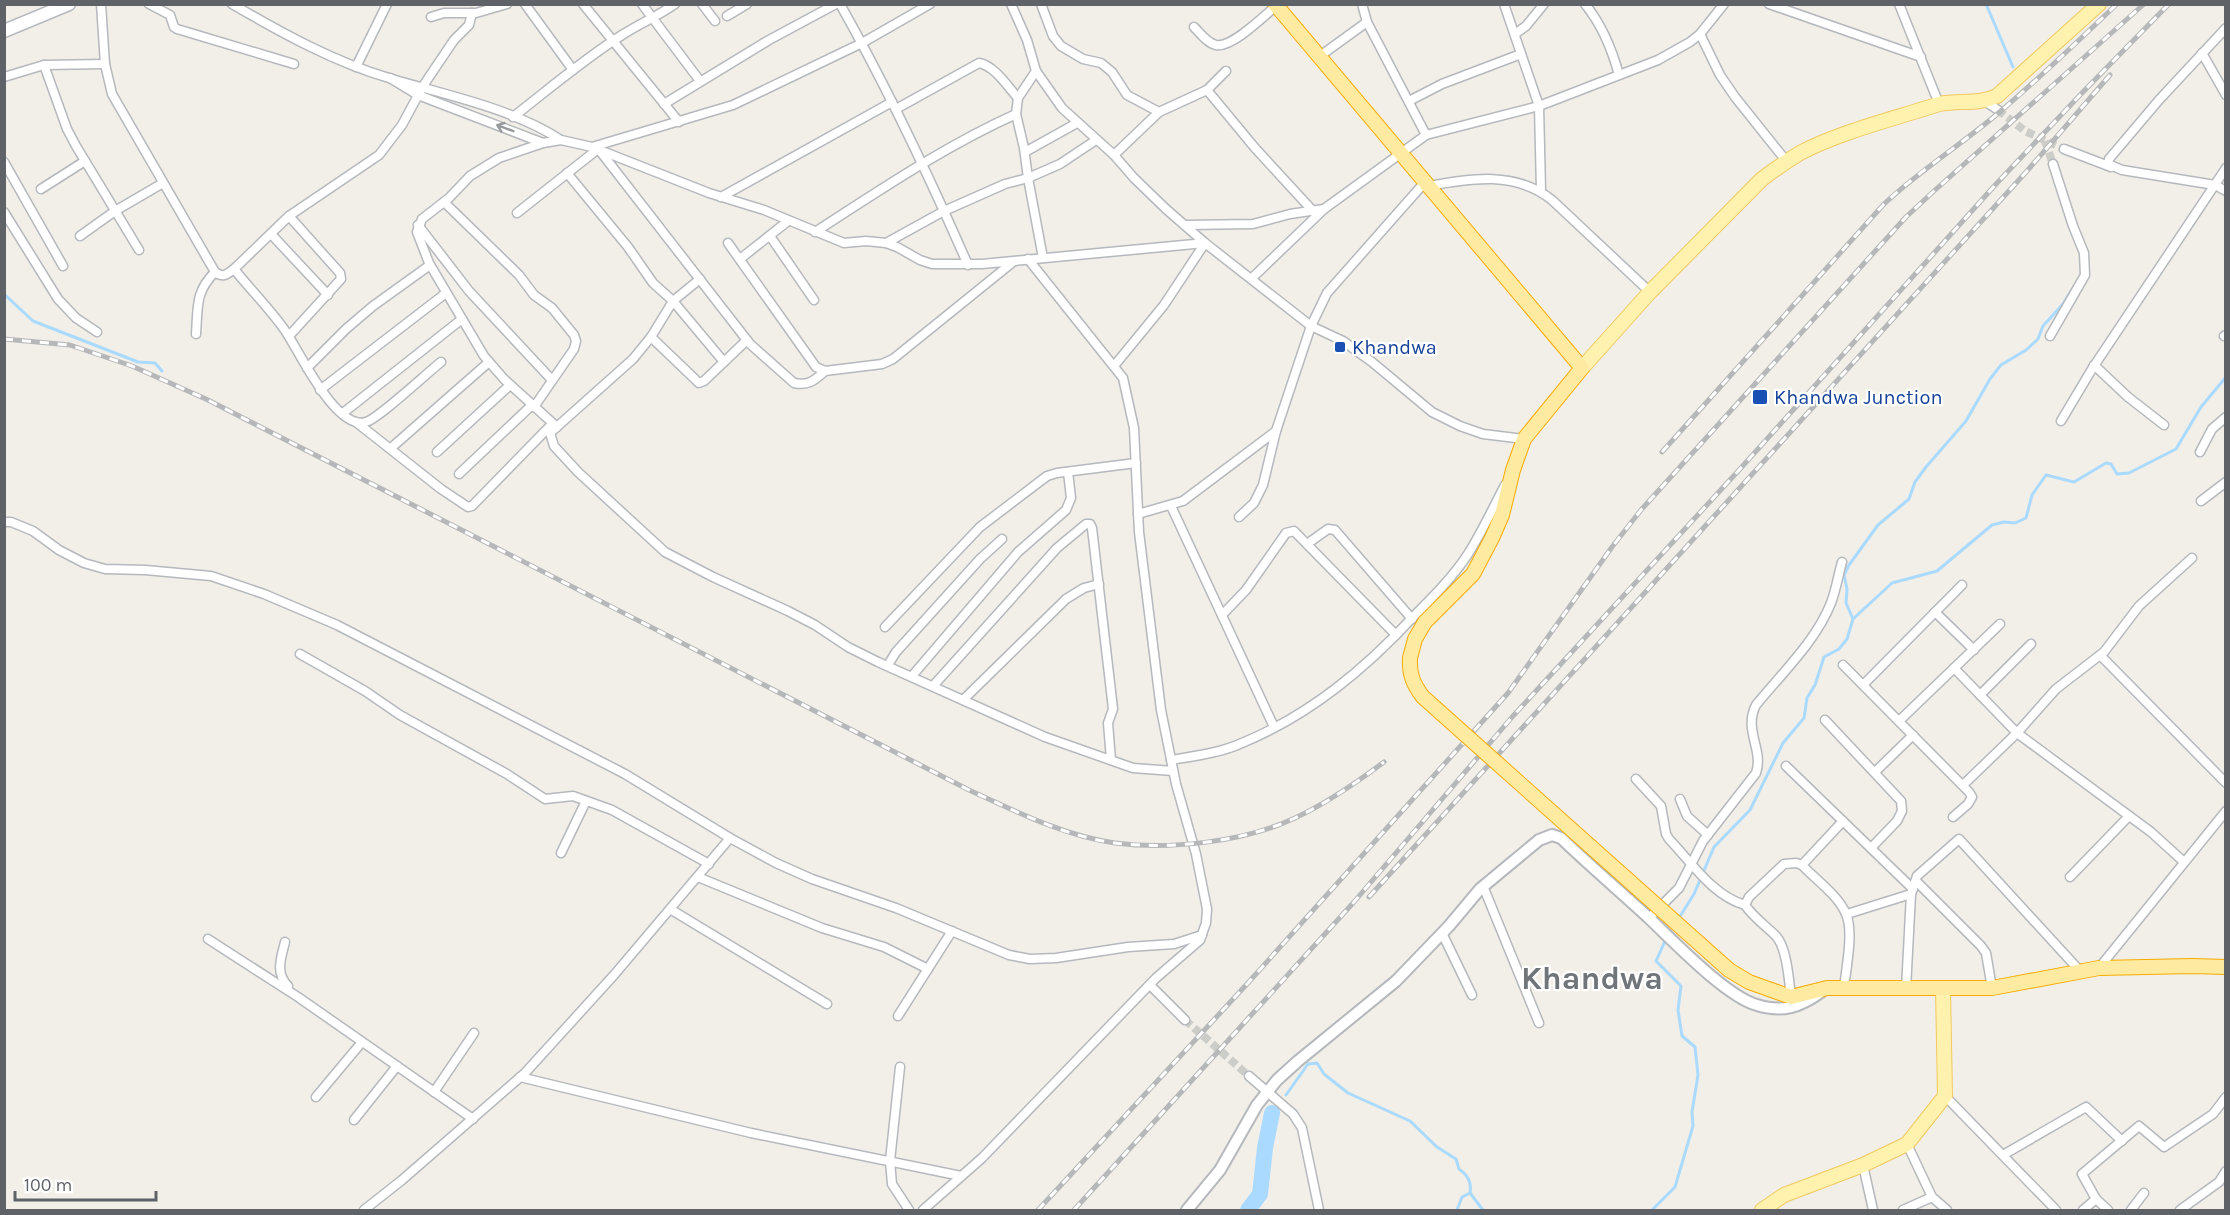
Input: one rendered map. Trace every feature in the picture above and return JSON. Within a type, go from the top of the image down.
[{"type":"highway","points":[[1276,5],[1582,368],[1524,439],[1513,470],[1502,515],[1473,574],[1425,622],[1415,639],[1409,670],[1412,681],[1423,698],[1728,970],[1749,982],[1777,993],[1791,997],[1827,987],[1992,988],[2099,968],[2226,967]]},
{"type":"main road","points":[[4,31],[69,4]]},
{"type":"main road","points":[[1582,368],[1650,292],[1762,179],[1802,152],[1836,138],[1940,104],[1986,102],[2020,77],[2099,4]]},
{"type":"main road","points":[[1767,1209],[1784,1194],[1863,1165],[1907,1144],[1945,1096],[1943,989]]},
{"type":"street","points":[[101,4],[105,64],[112,94],[215,272],[225,276],[289,216],[379,155],[402,125],[423,86],[454,40],[469,25],[472,13]]},
{"type":"street","points":[[149,4],[170,15],[177,29],[294,64]]},
{"type":"street","points":[[232,4],[289,35],[356,67],[423,86],[513,117],[546,131],[561,141]]},
{"type":"street","points":[[356,67],[387,4]]},
{"type":"street","points":[[431,17],[444,13],[472,13],[496,9],[507,4]]},
{"type":"street","points":[[525,4],[573,70]]},
{"type":"street","points":[[583,4],[679,122]]},
{"type":"street","points":[[642,4],[700,81]]},
{"type":"street","points":[[513,117],[612,42],[652,20],[675,4]]},
{"type":"street","points":[[702,4],[715,21]]},
{"type":"street","points":[[727,16],[747,4]]},
{"type":"street","points":[[664,104],[769,40],[838,4],[862,43],[923,162],[968,265]]},
{"type":"street","points":[[517,213],[596,149],[733,105],[862,43],[930,4]]},
{"type":"street","points":[[1011,4],[1027,40],[1036,70],[1052,96],[1077,123],[1114,155],[1134,178],[1205,243],[1311,326],[1363,355],[1432,412],[1460,426],[1484,434],[1524,439]]},
{"type":"street","points":[[1041,4],[1053,36],[1061,46],[1083,58],[1101,63],[1112,72],[1126,95],[1159,112]]},
{"type":"street","points":[[1362,4],[1367,22],[1426,135]]},
{"type":"street","points":[[1504,4],[1539,106],[1541,191]]},
{"type":"street","points":[[1515,34],[1526,26],[1544,4]]},
{"type":"street","points":[[1585,4],[1601,28],[1615,59],[1619,75]]},
{"type":"street","points":[[1251,279],[1324,209],[1426,135],[1539,106],[1658,60],[1700,34],[1724,4]]},
{"type":"street","points":[[1769,4],[1921,57]]},
{"type":"street","points":[[1899,4],[1940,104]]},
{"type":"street","points":[[1194,27],[1215,45],[1223,45],[1234,40],[1276,5]]},
{"type":"street","points":[[1320,56],[1367,22]]},
{"type":"street","points":[[2111,167],[2108,164],[2109,159],[2158,100],[2226,28]]},
{"type":"street","points":[[1700,34],[1720,75],[1787,162]]},
{"type":"street","points":[[2202,53],[2226,95]]},
{"type":"street","points":[[1409,101],[1442,84],[1521,54]]},
{"type":"street","points":[[722,197],[978,63],[986,64],[994,70],[1018,98]]},
{"type":"street","points":[[4,77],[44,65],[105,64]]},
{"type":"street","points":[[44,65],[67,129],[139,250]]},
{"type":"street","points":[[1036,70],[1018,98],[1016,114],[1025,152],[1043,258]]},
{"type":"street","points":[[1114,155],[1159,112],[1207,90],[1226,71]]},
{"type":"street","points":[[390,78],[418,95],[543,143]]},
{"type":"street","points":[[1207,90],[1255,148],[1312,210]]},
{"type":"street","points":[[1986,102],[1998,111]]},
{"type":"street","points":[[815,232],[923,162],[982,129],[1016,114]]},
{"type":"street","points":[[1025,152],[1077,123]]},
{"type":"street","points":[[886,243],[944,211],[1005,184],[1028,178],[1060,164],[1096,140]]},
{"type":"street","points":[[554,425],[510,385],[489,362],[430,265],[417,232],[422,219],[444,202],[470,176],[499,158],[543,143],[561,141],[596,149],[722,197],[764,210],[844,243],[866,241],[886,243],[932,264],[968,265],[1205,243]]},
{"type":"street","points":[[596,149],[747,340],[776,369],[794,383],[804,385],[811,383],[825,371]]},
{"type":"street","points":[[2064,149],[2111,167],[2215,185],[2226,190]]},
{"type":"street","points":[[41,189],[85,161]]},
{"type":"street","points":[[4,162],[63,266]]},
{"type":"street","points":[[2050,336],[2085,275],[2084,253],[2053,164]]},
{"type":"street","points":[[2061,421],[2094,365],[2226,168]]},
{"type":"street","points":[[567,173],[628,247],[653,283],[673,301],[724,362]]},
{"type":"street","points":[[1239,517],[1259,496],[1276,431],[1311,326],[1327,293],[1427,184],[1473,179],[1513,180],[1541,191],[1650,292]]},
{"type":"street","points":[[80,236],[115,211],[163,183]]},
{"type":"street","points":[[444,202],[519,274],[534,296],[552,308],[574,335],[576,341],[574,349],[533,406],[459,474]]},
{"type":"street","points":[[1186,225],[1253,224],[1324,209]]},
{"type":"street","points":[[4,212],[58,299],[76,318],[97,332]]},
{"type":"street","points":[[289,216],[340,273],[341,279],[289,336]]},
{"type":"street","points":[[740,260],[788,221]]},
{"type":"street","points":[[418,225],[469,291],[552,380]]},
{"type":"street","points":[[271,234],[328,295]]},
{"type":"street","points":[[770,236],[814,300]]},
{"type":"street","points":[[728,243],[816,367],[825,371],[882,364],[894,359],[1014,261]]},
{"type":"street","points":[[1114,366],[1169,298],[1205,243]]},
{"type":"street","points":[[922,1210],[961,1176],[1036,1103],[1150,985],[1200,940],[1206,922],[1207,909],[1196,854],[1173,771],[1161,710],[1138,514],[1134,428],[1129,398],[1123,378],[1028,259]]},
{"type":"street","points":[[307,368],[364,314],[430,265]]},
{"type":"street","points":[[234,269],[289,336],[320,390],[343,412],[441,489],[468,507],[472,506],[554,425],[633,358],[651,338],[673,301],[700,279]]},
{"type":"street","points":[[196,334],[201,291],[204,283],[215,272]]},
{"type":"street","points":[[320,390],[446,292]]},
{"type":"street","points":[[343,412],[462,319]]},
{"type":"street","points":[[651,338],[699,383],[704,381],[747,340]]},
{"type":"street","points":[[356,422],[366,422],[378,414],[441,362]]},
{"type":"street","points":[[391,448],[489,362]]},
{"type":"street","points":[[2094,365],[2128,397],[2164,425]]},
{"type":"street","points":[[437,452],[510,385]]},
{"type":"street","points":[[2200,453],[2212,429],[2226,417]]},
{"type":"street","points":[[554,425],[550,433],[554,446],[578,472],[665,552],[815,625],[848,647],[1045,737],[1133,768],[1173,771]]},
{"type":"street","points":[[1138,514],[1183,501],[1276,431]]},
{"type":"street","points":[[885,627],[980,527],[1047,476],[1136,463]]},
{"type":"street","points":[[1171,760],[1203,755],[1242,744],[1318,703],[1340,687],[1396,635],[1449,580],[1468,554],[1513,470]]},
{"type":"street","points":[[912,676],[1018,552],[1066,510],[1071,498],[1068,472]]},
{"type":"street","points":[[2201,501],[2226,482]]},
{"type":"street","points":[[1171,506],[1274,727]]},
{"type":"street","points":[[4,522],[11,522],[33,531],[59,550],[84,563],[105,569],[211,576],[264,594],[337,625],[625,774],[730,838],[776,863],[812,879],[896,908],[1009,955],[1030,959],[1056,958],[1128,947],[1174,944],[1202,935]]},
{"type":"street","points":[[933,686],[1057,548],[1086,524],[1092,528],[1113,709],[1108,723],[1111,760]]},
{"type":"street","points":[[1306,544],[1328,529],[1335,530],[1412,619]]},
{"type":"street","points":[[1222,615],[1246,590],[1286,533],[1294,531],[1396,635]]},
{"type":"street","points":[[888,665],[896,652],[1002,539]]},
{"type":"street","points":[[1963,785],[2017,733],[2056,689],[2100,655],[2139,606],[2192,558]]},
{"type":"street","points":[[1649,918],[1685,880],[1691,863],[1708,835],[1756,773],[1758,760],[1750,726],[1751,714],[1822,621],[1832,602],[1842,562]]},
{"type":"street","points":[[963,700],[1066,599],[1084,588],[1099,584]]},
{"type":"street","points":[[1863,685],[1962,585]]},
{"type":"street","points":[[1935,612],[1974,650]]},
{"type":"street","points":[[1899,721],[2000,624]]},
{"type":"street","points":[[1980,695],[2031,644]]},
{"type":"street","points":[[300,654],[365,691],[400,715],[507,774],[545,799],[573,796],[612,810],[709,864]]},
{"type":"street","points":[[2100,655],[2226,783]]},
{"type":"street","points":[[1843,665],[1963,785],[1972,797],[1971,801],[1953,817]]},
{"type":"street","points":[[1954,668],[2017,733],[2151,832],[2184,862]]},
{"type":"street","points":[[1825,720],[1901,801],[1902,811],[1897,821],[1871,848]]},
{"type":"street","points":[[1875,772],[1913,735]]},
{"type":"street","points":[[1786,766],[1913,888],[1981,946],[1986,953],[1992,988]]},
{"type":"street","points":[[1636,778],[1661,806],[1669,839],[1704,878],[1731,902],[1745,905],[1755,919],[1778,938],[1787,967],[1791,997]]},
{"type":"street","points":[[1680,799],[1687,816],[1708,835]]},
{"type":"street","points":[[561,853],[586,801]]},
{"type":"street","points":[[2099,968],[2226,811]]},
{"type":"street","points":[[2070,877],[2129,816]]},
{"type":"street","points":[[1802,865],[1843,821]]},
{"type":"street","points":[[1187,1210],[1220,1170],[1267,1091],[1298,1061],[1396,981],[1483,886],[1539,840],[1552,835],[1561,838],[1699,965],[1740,998],[1757,1005],[1784,1009],[1794,1008],[1827,987]]},
{"type":"street","points":[[364,1210],[520,1077],[614,975],[730,838]]},
{"type":"street","points":[[1906,989],[1913,888],[1917,876],[1959,839],[2080,970]]},
{"type":"street","points":[[1745,905],[1749,897],[1784,864],[1802,865],[1841,904],[1847,914],[1850,925],[1844,988]]},
{"type":"street","points":[[698,877],[822,928],[884,947],[928,969]]},
{"type":"street","points":[[1483,886],[1539,1023]]},
{"type":"street","points":[[1847,914],[1913,888]]},
{"type":"street","points":[[670,909],[827,1004]]},
{"type":"street","points":[[898,1017],[952,931]]},
{"type":"street","points":[[1442,933],[1472,995]]},
{"type":"street","points":[[208,939],[297,997],[473,1119]]},
{"type":"street","points":[[285,942],[279,966],[280,973],[282,981],[297,997]]},
{"type":"street","points":[[1150,985],[1185,1020]]},
{"type":"street","points":[[434,1092],[474,1033]]},
{"type":"street","points":[[316,1097],[362,1042]]},
{"type":"street","points":[[354,1120],[397,1066]]},
{"type":"street","points":[[900,1067],[890,1161],[892,1184],[909,1210]]},
{"type":"street","points":[[1249,1076],[1293,1114],[1302,1128],[1319,1210]]},
{"type":"street","points":[[520,1077],[751,1133],[961,1176]]},
{"type":"street","points":[[1945,1096],[2056,1210]]},
{"type":"street","points":[[2108,1210],[2096,1199],[2082,1174],[2139,1126],[2164,1147],[2212,1114],[2226,1097]]},
{"type":"street","points":[[2003,1155],[2086,1107],[2122,1141]]},
{"type":"street","points":[[1907,1144],[1932,1197],[1947,1210]]},
{"type":"street","points":[[1863,1165],[1873,1210]]},
{"type":"street","points":[[2180,1210],[2219,1182],[2226,1171]]},
{"type":"street","points":[[2131,1210],[2144,1193]]},
{"type":"street","points":[[1903,1210],[1932,1197]]},
{"type":"street","points":[[2083,1210],[2096,1199]]},
{"type":"waterway","points":[[1986,4],[2013,67]]},
{"type":"waterway","points":[[1853,619],[1846,603],[1847,589],[1844,575],[1849,565],[1878,525],[1909,499],[1915,482],[1966,421],[1990,379],[2001,365],[2026,350],[2038,339],[2043,326],[2063,304],[2073,288]]},
{"type":"waterway","points":[[4,294],[33,321],[138,362],[155,363],[162,371]]},
{"type":"waterway","points":[[1679,918],[1694,894],[1714,847],[1750,810],[1783,743],[1804,718],[1807,698],[1815,685],[1824,657],[1839,649],[1847,639],[1853,619],[1892,583],[1937,571],[1992,525],[2004,522],[2015,523],[2026,518],[2032,495],[2046,475],[2074,482],[2106,463],[2111,464],[2117,474],[2129,473],[2176,449],[2201,407],[2226,377]]},
{"type":"waterway","points":[[1652,1210],[1675,1187],[1693,1126],[1692,1112],[1698,1075],[1695,1047],[1682,1036],[1678,1010],[1681,986],[1656,961],[1666,939]]},
{"type":"waterway","points":[[1286,1095],[1308,1064],[1317,1063],[1324,1074],[1348,1093],[1410,1121],[1437,1147],[1456,1159],[1459,1169],[1469,1179],[1470,1193],[1462,1197],[1457,1210]]},
{"type":"waterway","points":[[1248,1210],[1260,1194],[1272,1113]]},
{"type":"waterway","points":[[1470,1193],[1483,1210]]},
{"type":"tunnel","points":[[1998,110],[2025,131],[2064,149]]},
{"type":"tunnel","points":[[2045,141],[2053,164]]},
{"type":"tunnel","points":[[1185,1020],[1249,1076]]},
{"type":"railway","points":[[1662,452],[1884,204],[2002,110],[2117,4]]},
{"type":"railway","points":[[1038,1210],[1247,984],[1508,693],[1641,510],[1906,217],[2144,4]]},
{"type":"railway","points":[[1074,1210],[1354,902],[1513,716],[1740,469],[1997,183],[2169,4]]},
{"type":"railway","points":[[1369,897],[2027,171],[2110,75]]},
{"type":"railway","points":[[4,339],[70,345],[132,366],[208,400],[969,790],[1040,822],[1077,835],[1115,843],[1159,845],[1206,842],[1253,833],[1295,818],[1318,806],[1384,762]]},
{"type":"place","name":"Khandwa","points":[[1340,347]]},
{"type":"place","name":"Khandwa Junction","points":[[1760,397]]},
{"type":"district","name":"Khandwa","points":[[1592,978]]}]
